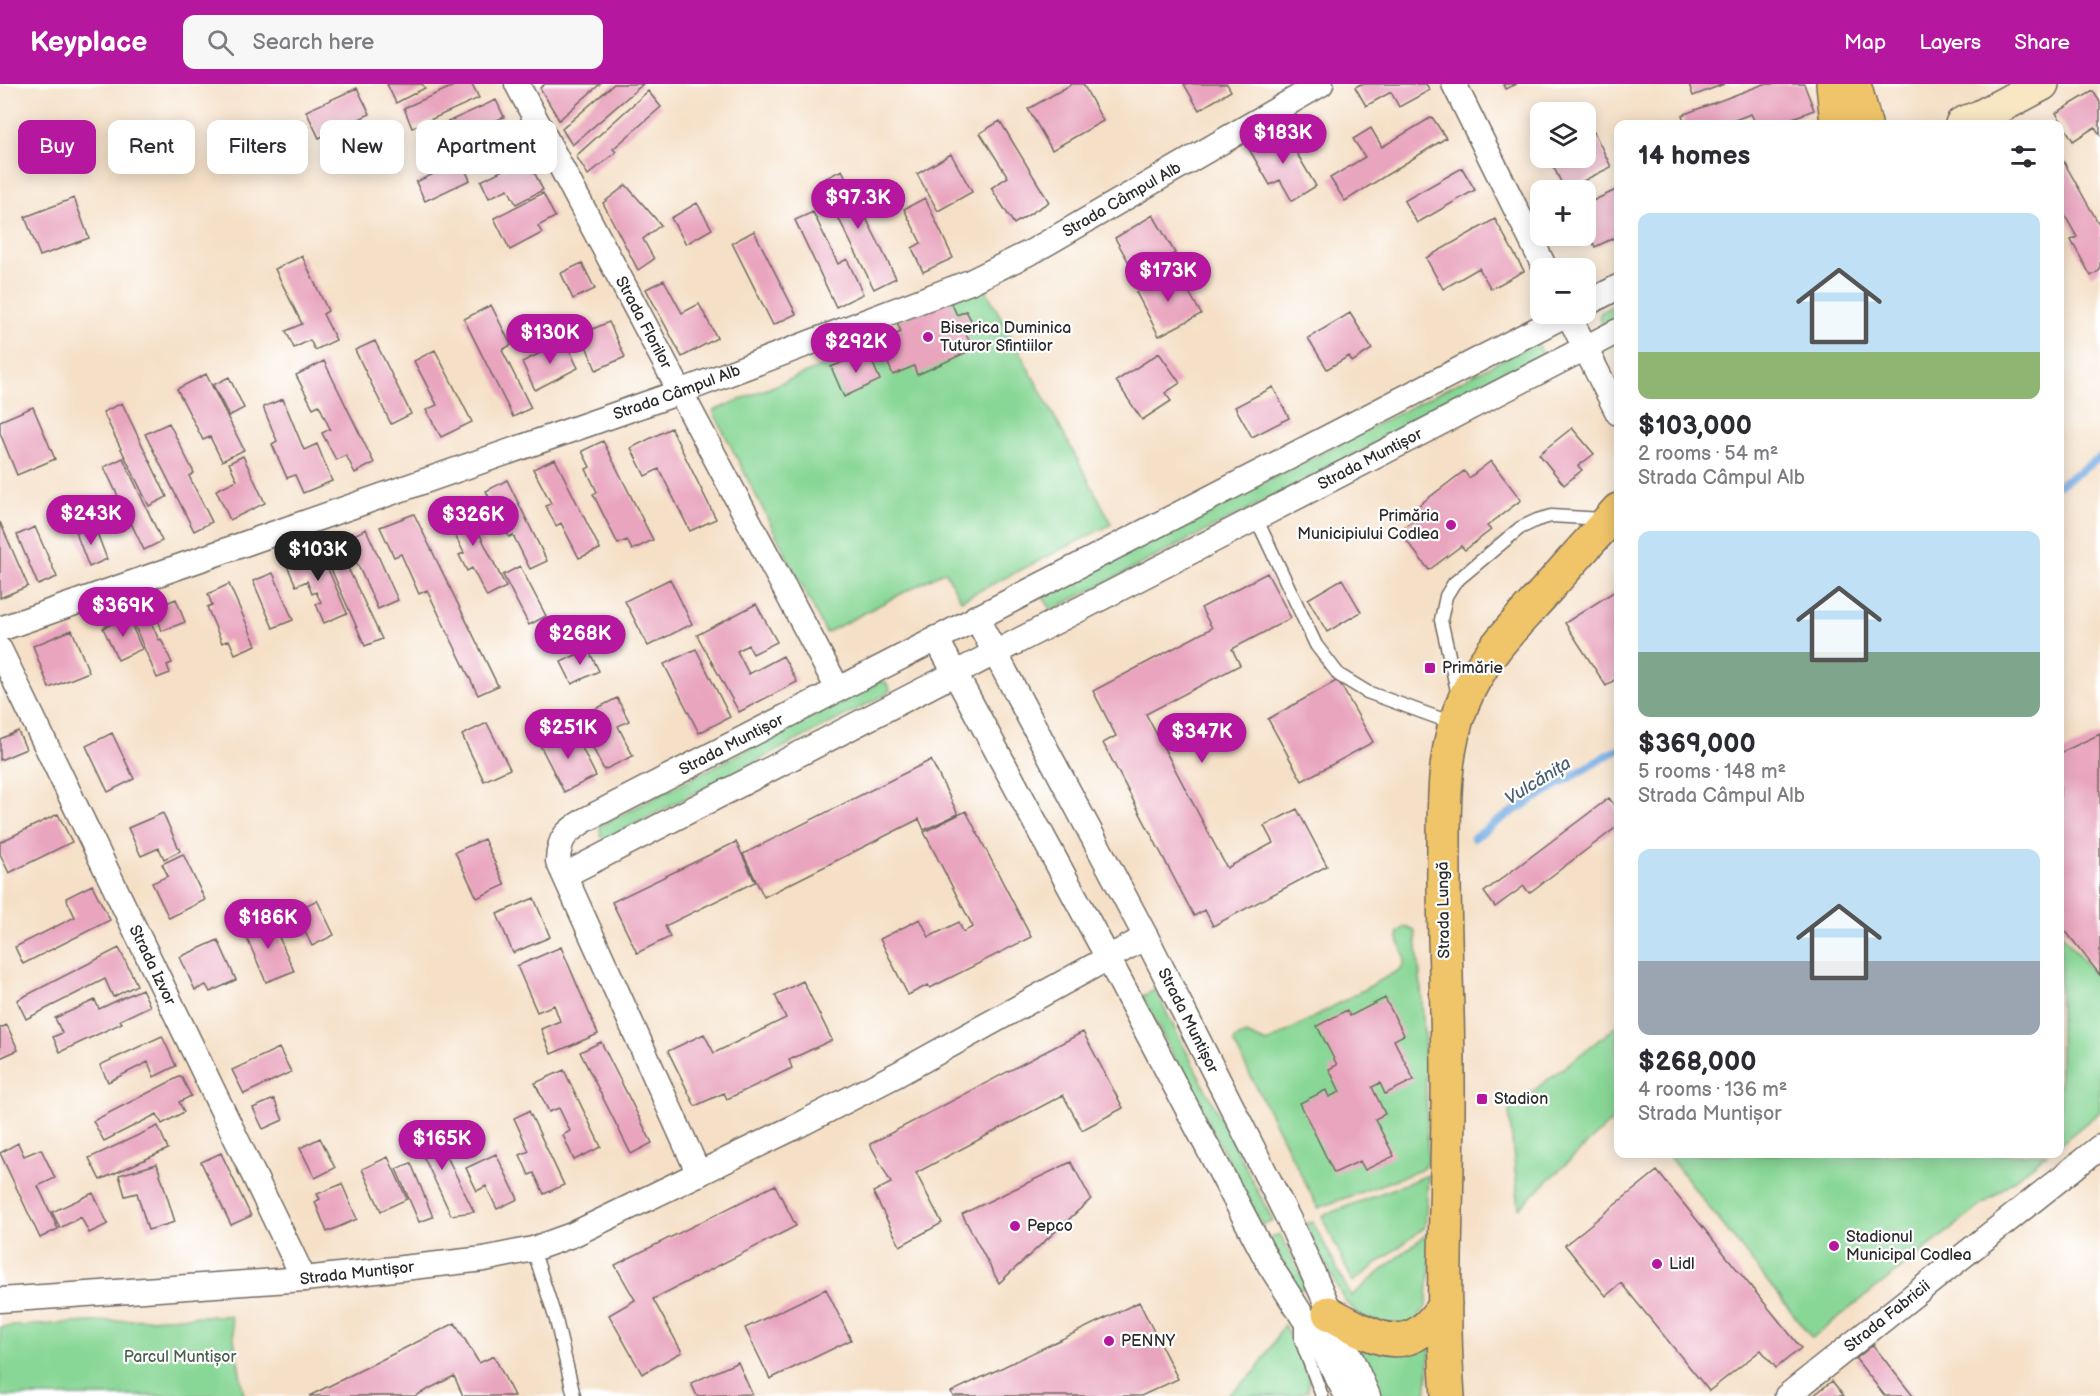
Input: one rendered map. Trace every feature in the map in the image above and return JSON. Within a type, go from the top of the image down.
[{"type":"highway","points":[[1833,84],[1837,120]]},
{"type":"highway","points":[[1854,84],[1864,120]]},
{"type":"highway","name":"Strada Lungă","points":[[1445,1387],[1449,1116],[1443,909],[1444,818],[1446,784],[1458,716],[1475,676],[1493,649],[1614,515]]},
{"type":"highway","points":[[1315,1312],[1373,1336],[1390,1340],[1406,1340],[1434,1321],[1445,1304]]},
{"type":"main road","points":[[1975,120],[2042,84]]},
{"type":"street","name":"Strada Florilor","points":[[518,84],[838,689]]},
{"type":"street","name":"Strada Câmpul Alb","points":[[0,629],[680,392],[970,282],[1035,250],[1321,84]]},
{"type":"street","points":[[1454,84],[1540,258]]},
{"type":"street","points":[[1596,299],[1614,289]]},
{"type":"street","name":"Strada Muntișor","points":[[699,1174],[558,861],[558,847],[565,834],[573,827],[976,617],[1548,324]]},
{"type":"street","points":[[1573,324],[1614,405]]},
{"type":"street","name":"Strada Muntișor","points":[[565,875],[1614,333]]},
{"type":"street","name":"Strada Muntișor","points":[[976,617],[1146,937],[1290,1222],[1315,1312],[1319,1342],[1347,1396]]},
{"type":"street","name":"Strada Muntișor","points":[[936,638],[1269,1264],[1286,1292],[1315,1312],[1368,1396]]},
{"type":"street","name":"Strada Izvor","points":[[0,650],[304,1279]]},
{"type":"street","points":[[1108,958],[1146,937]]},
{"type":"street","name":"Strada Muntișor","points":[[0,1300],[304,1279],[484,1259],[533,1249],[572,1235],[898,1074],[1108,958]]},
{"type":"street","name":"Strada Fabricii","points":[[1787,1396],[2100,1147]]},
{"type":"lane","points":[[1256,518],[1316,645],[1339,675],[1367,692],[1458,716],[1441,620],[1446,597],[1455,583],[1520,528],[1537,520],[1551,516],[1614,515]]},
{"type":"lane","points":[[533,1249],[556,1320],[574,1396]]},
{"type":"lane","points":[[1315,1312],[1301,1340],[1322,1396]]},
{"type":"green space","points":[[984,286],[1112,524],[961,600],[945,571],[826,633],[713,411],[862,350],[901,332],[897,322]]},
{"type":"green space","points":[[1614,305],[1614,321],[1606,326],[1602,324],[1599,317],[1601,312]]},
{"type":"green space","points":[[1533,344],[1539,346],[1543,354],[1541,359],[1052,610],[1044,599],[1046,595]]},
{"type":"green space","points":[[880,681],[886,682],[890,690],[887,694],[606,839],[601,837],[600,826]]},
{"type":"green space","points":[[1405,927],[1415,931],[1421,988],[1428,1160],[1421,1170],[1318,1208],[1234,1043],[1235,1039],[1246,1034],[1267,1043],[1401,969],[1405,959],[1398,932]]},
{"type":"green space","points":[[2064,936],[2100,982],[2100,1112],[2064,1141]]},
{"type":"green space","points":[[1155,990],[1273,1221],[1262,1225],[1142,996]]},
{"type":"green space","points":[[1614,1028],[1614,1119],[1519,1208],[1509,1110]]},
{"type":"green space","name":"Stadionul Municipal Codlea","points":[[1670,1158],[2042,1158],[1812,1338]]},
{"type":"green space","points":[[1428,1175],[1425,1227],[1353,1282],[1322,1216]]},
{"type":"green space","points":[[1313,1222],[1351,1296],[1434,1228],[1426,1307],[1409,1328],[1362,1318],[1345,1301],[1305,1224]]},
{"type":"green space","points":[[1280,1234],[1305,1283],[1302,1290],[1295,1289],[1269,1238]]},
{"type":"green space","name":"Parcul Muntișor","points":[[230,1316],[244,1396],[0,1396],[0,1327]]},
{"type":"green space","points":[[1284,1325],[1308,1372],[1310,1380],[1308,1390],[1295,1396],[1227,1396],[1256,1371]]},
{"type":"green space","points":[[1432,1333],[1426,1396],[1379,1396],[1349,1334]]},
{"type":"building","points":[[387,84],[422,84],[425,88],[396,103]]},
{"type":"building","points":[[458,84],[472,84],[479,98],[430,120],[416,120],[416,126],[412,128],[404,108]]},
{"type":"building","points":[[545,84],[600,84],[559,120],[540,88]]},
{"type":"building","points":[[614,84],[643,84],[572,145],[562,129]]},
{"type":"building","points":[[1072,84],[1083,84],[1103,121],[1052,150],[1028,109]]},
{"type":"building","points":[[1184,84],[1227,84],[1231,91],[1199,110]]},
{"type":"building","points":[[1361,84],[1426,84],[1430,90],[1399,107],[1391,92],[1366,106],[1355,87]]},
{"type":"building","points":[[1503,84],[1517,84],[1505,89]]},
{"type":"building","points":[[1689,84],[1724,84],[1693,96]]},
{"type":"building","points":[[1764,84],[1804,84],[1814,110],[1788,120],[1754,120],[1751,114],[1735,120],[1684,120],[1682,115]]},
{"type":"building","points":[[357,88],[370,114],[357,120],[320,120],[319,138],[306,111]]},
{"type":"building","points":[[648,91],[661,107],[613,149],[616,152],[588,175],[576,156]]},
{"type":"building","points":[[2093,91],[2100,102],[2100,135],[2095,127],[2073,141],[2064,126],[2064,120],[2060,120],[2056,113]]},
{"type":"building","points":[[496,100],[504,117],[497,120],[452,120]]},
{"type":"building","points":[[1432,117],[1446,138],[1345,201],[1330,178],[1365,157],[1353,139],[1371,128],[1382,147]]},
{"type":"building","points":[[1000,121],[1049,202],[1014,224],[991,188],[1008,177],[980,133]]},
{"type":"building","points":[[1283,130],[1316,186],[1292,201],[1280,180],[1270,185],[1249,149]]},
{"type":"building","points":[[1596,136],[1611,167],[1585,180],[1560,180],[1554,168],[1596,168]]},
{"type":"building","points":[[951,154],[972,192],[938,211],[917,174]]},
{"type":"building","points":[[2064,162],[2100,226],[2100,270],[2091,276],[2071,240],[2077,237],[2064,214]]},
{"type":"building","points":[[1462,168],[1475,190],[1417,223],[1404,201]]},
{"type":"building","points":[[842,170],[896,278],[874,289],[820,181]]},
{"type":"building","points":[[433,174],[467,174],[470,180],[425,201],[416,182]]},
{"type":"building","points":[[495,174],[535,174],[543,190],[516,204],[508,189],[489,198],[481,181]]},
{"type":"building","points":[[626,185],[661,225],[643,239],[654,259],[638,270],[603,203]]},
{"type":"building","points":[[1614,191],[1614,238],[1595,247],[1596,199]]},
{"type":"building","points":[[543,193],[555,217],[538,226],[542,233],[510,250],[494,218]]},
{"type":"building","points":[[74,198],[89,238],[40,256],[25,217]]},
{"type":"building","points":[[925,198],[953,258],[923,272],[912,248],[921,243],[904,209]]},
{"type":"building","points":[[697,203],[712,229],[686,244],[671,218]]},
{"type":"building","points":[[813,212],[838,264],[847,259],[863,294],[836,307],[795,220]]},
{"type":"building","points":[[1153,215],[1175,253],[1159,263],[1163,269],[1140,282],[1115,238]]},
{"type":"building","points":[[1495,219],[1524,271],[1491,289],[1479,268],[1443,289],[1426,258]]},
{"type":"building","points":[[754,231],[796,314],[773,325],[732,243]]},
{"type":"building","points":[[302,256],[328,311],[323,314],[336,340],[315,350],[310,340],[294,348],[286,331],[302,324],[275,269]]},
{"type":"building","points":[[582,263],[595,289],[573,299],[561,273]]},
{"type":"building","points":[[1177,270],[1201,314],[1159,336],[1136,292]]},
{"type":"building","points":[[664,280],[682,313],[699,304],[717,338],[682,357],[646,289]]},
{"type":"building","name":"Biserica Duminica Tuturor Sfintiilor","points":[[950,300],[957,315],[966,311],[976,329],[965,333],[974,349],[917,375],[914,366],[893,375],[879,342],[901,332],[897,322]]},
{"type":"building","points":[[491,305],[511,345],[502,350],[531,408],[513,417],[464,319]]},
{"type":"building","points":[[1350,313],[1372,349],[1352,362],[1349,356],[1327,369],[1308,338]]},
{"type":"building","points":[[609,322],[625,357],[596,370],[581,334]]},
{"type":"building","points":[[375,341],[411,414],[391,424],[355,350]]},
{"type":"building","points":[[565,341],[578,368],[535,390],[522,362]]},
{"type":"building","points":[[435,350],[472,422],[441,437],[426,410],[437,405],[414,361]]},
{"type":"building","points":[[868,352],[880,380],[844,397],[831,367]]},
{"type":"building","points":[[1159,353],[1180,383],[1165,393],[1171,401],[1142,420],[1116,381]]},
{"type":"building","points":[[324,361],[374,463],[355,473],[346,455],[336,460],[322,433],[330,429],[319,405],[313,408],[296,375]]},
{"type":"building","points":[[206,374],[244,450],[222,461],[210,437],[203,440],[177,389]]},
{"type":"building","points":[[229,377],[244,408],[229,416],[213,385]]},
{"type":"building","points":[[1273,387],[1289,418],[1252,437],[1235,407]]},
{"type":"building","points":[[283,399],[304,450],[317,444],[332,481],[303,493],[295,475],[287,478],[272,444],[277,441],[263,407]]},
{"type":"building","points":[[122,403],[167,497],[149,506],[103,412]]},
{"type":"building","points":[[33,407],[55,459],[17,475],[0,433],[0,421]]},
{"type":"building","points":[[169,423],[194,473],[189,476],[212,522],[194,531],[145,434]]},
{"type":"building","points":[[671,428],[716,519],[690,531],[659,469],[645,476],[631,448]]},
{"type":"building","points":[[1572,428],[1594,454],[1578,466],[1582,470],[1564,485],[1539,454]]},
{"type":"building","points":[[603,441],[653,540],[632,550],[627,540],[618,544],[593,494],[597,492],[586,469],[590,467],[582,451]]},
{"type":"building","points":[[243,456],[265,503],[230,520],[216,490],[237,480],[229,463]]},
{"type":"building","points":[[123,458],[162,541],[144,550],[104,467]]},
{"type":"building","points":[[555,459],[600,549],[579,558],[561,523],[556,526],[546,506],[551,503],[533,469]]},
{"type":"building","points":[[1491,461],[1521,500],[1487,526],[1491,530],[1465,550],[1461,546],[1429,570],[1399,531],[1419,516],[1414,509],[1464,471],[1469,478]]},
{"type":"building","points":[[507,480],[547,561],[530,569],[513,535],[509,537],[486,491]]},
{"type":"building","points":[[461,497],[506,587],[487,597],[472,568],[467,571],[459,555],[464,553],[441,507]]},
{"type":"building","points":[[414,514],[498,686],[478,695],[427,590],[419,594],[401,554],[394,557],[380,527]]},
{"type":"building","points":[[0,522],[28,586],[0,598]]},
{"type":"building","points":[[94,525],[107,559],[89,567],[76,533]]},
{"type":"building","points":[[35,527],[57,577],[38,585],[17,535]]},
{"type":"building","points":[[366,529],[398,600],[378,609],[346,539]]},
{"type":"building","points":[[334,539],[382,639],[365,646],[321,546]]},
{"type":"building","points":[[318,546],[347,613],[324,623],[316,604],[321,602],[316,592],[312,594],[307,581],[296,586],[285,561]]},
{"type":"building","points":[[520,566],[546,616],[529,625],[503,575]]},
{"type":"building","points":[[273,573],[293,620],[273,628],[253,581]]},
{"type":"building","points":[[1267,573],[1291,618],[1232,649],[1240,665],[1146,714],[1227,868],[1273,843],[1264,826],[1297,809],[1327,866],[1213,926],[1205,910],[1194,916],[1103,743],[1116,736],[1093,691],[1212,628],[1201,608]]},
{"type":"building","points":[[670,579],[692,624],[648,646],[625,601]]},
{"type":"building","points":[[1342,579],[1361,612],[1327,632],[1308,599]]},
{"type":"building","points":[[229,584],[256,645],[235,654],[229,640],[222,643],[207,607],[212,605],[208,594]]},
{"type":"building","points":[[1614,592],[1614,680],[1606,686],[1565,623]]},
{"type":"building","points":[[176,599],[185,622],[162,631],[154,608]]},
{"type":"building","points":[[756,604],[777,642],[753,654],[748,645],[737,651],[749,674],[783,656],[797,682],[739,712],[697,635]]},
{"type":"building","points":[[145,609],[172,663],[167,665],[170,673],[157,678],[130,615]]},
{"type":"building","points":[[128,617],[142,649],[118,660],[103,628]]},
{"type":"building","points":[[72,630],[89,672],[49,688],[33,646]]},
{"type":"building","points":[[588,649],[599,671],[572,684],[561,662]]},
{"type":"building","points":[[696,649],[730,717],[699,733],[664,664]]},
{"type":"building","points":[[1338,680],[1373,742],[1302,781],[1268,719]]},
{"type":"building","points":[[617,698],[629,721],[618,726],[633,756],[604,770],[578,718]]},
{"type":"building","points":[[487,723],[510,769],[484,781],[462,735]]},
{"type":"building","points":[[572,728],[596,776],[564,792],[540,745]]},
{"type":"building","points":[[18,731],[26,749],[0,760],[0,739]]},
{"type":"building","points":[[112,733],[134,779],[108,792],[86,746]]},
{"type":"building","points":[[2100,734],[2100,975],[2064,929],[2064,751]]},
{"type":"building","points":[[931,760],[958,814],[924,830],[919,819],[764,897],[743,854]]},
{"type":"building","points":[[1609,798],[1614,805],[1614,829],[1529,893],[1524,886],[1495,907],[1484,892]]},
{"type":"building","points":[[966,811],[1031,937],[930,988],[928,985],[908,995],[880,939],[920,919],[929,937],[959,922],[963,932],[973,927],[924,832]]},
{"type":"building","points":[[163,813],[180,851],[164,859],[159,848],[141,856],[128,828]]},
{"type":"building","points":[[58,814],[72,842],[9,873],[0,854],[0,842]]},
{"type":"building","points":[[484,839],[505,885],[477,898],[455,852]]},
{"type":"building","points":[[736,842],[755,882],[665,926],[670,937],[637,953],[612,902]]},
{"type":"building","points":[[183,854],[205,900],[169,918],[152,883],[168,876],[162,864]]},
{"type":"building","points":[[92,885],[110,920],[23,964],[15,947],[75,917],[66,898]]},
{"type":"building","points":[[534,898],[550,937],[513,953],[497,914]]},
{"type":"building","points":[[317,900],[334,935],[312,946],[295,911]]},
{"type":"building","points":[[270,917],[294,971],[266,982],[243,929]]},
{"type":"building","points":[[218,940],[236,980],[210,992],[206,985],[195,990],[180,957]]},
{"type":"building","points":[[561,947],[598,1034],[551,1054],[541,1029],[560,1021],[554,1005],[537,1012],[517,966]]},
{"type":"building","points":[[119,948],[137,985],[113,997],[105,979],[26,1019],[17,1000]]},
{"type":"building","points":[[803,981],[832,1040],[789,1060],[792,1068],[727,1099],[724,1093],[695,1106],[668,1051],[704,1034],[714,1053],[786,1018],[775,995]]},
{"type":"building","points":[[142,989],[150,1006],[120,1020],[122,1023],[60,1052],[53,1037],[62,1033],[55,1018],[95,1000],[99,1009]]},
{"type":"building","points":[[1385,998],[1404,1035],[1394,1040],[1414,1080],[1385,1094],[1380,1083],[1372,1087],[1385,1114],[1375,1119],[1394,1156],[1365,1170],[1360,1161],[1334,1173],[1300,1103],[1326,1090],[1329,1097],[1340,1092],[1329,1069],[1337,1065],[1317,1026],[1347,1010],[1350,1016]]},
{"type":"building","points":[[7,1025],[18,1050],[0,1058],[0,1028]]},
{"type":"building","points":[[1083,1032],[1123,1108],[1082,1130],[1063,1095],[916,1173],[942,1223],[900,1246],[873,1192],[891,1183],[870,1144]]},
{"type":"building","points":[[162,1036],[176,1066],[154,1077],[148,1062],[108,1082],[100,1065]]},
{"type":"building","points":[[601,1042],[652,1143],[631,1154],[580,1052]]},
{"type":"building","points":[[279,1048],[291,1072],[244,1094],[232,1070]]},
{"type":"building","points":[[564,1070],[601,1147],[574,1160],[563,1135],[570,1131],[559,1108],[549,1112],[535,1083]]},
{"type":"building","points":[[181,1076],[191,1096],[179,1102],[184,1112],[162,1124],[157,1114],[104,1141],[93,1121]]},
{"type":"building","points":[[274,1099],[283,1120],[263,1129],[253,1108]]},
{"type":"building","points":[[529,1111],[564,1185],[544,1194],[534,1173],[529,1175],[520,1155],[529,1151],[514,1118]]},
{"type":"building","points":[[431,1124],[474,1212],[451,1215],[412,1132]]},
{"type":"building","points":[[158,1126],[168,1149],[100,1180],[89,1158]]},
{"type":"building","points":[[320,1138],[335,1168],[315,1178],[300,1148]]},
{"type":"building","points":[[18,1143],[24,1156],[41,1149],[55,1178],[38,1186],[58,1229],[40,1238],[0,1153]]},
{"type":"building","points":[[221,1153],[251,1216],[231,1225],[201,1162]]},
{"type":"building","points":[[496,1154],[518,1199],[497,1209],[486,1186],[477,1191],[466,1168]]},
{"type":"building","points":[[388,1157],[407,1199],[381,1211],[362,1169]]},
{"type":"building","name":"Pepco","points":[[1071,1162],[1091,1199],[999,1283],[962,1214]]},
{"type":"building","points":[[411,1163],[433,1217],[419,1222],[396,1169]]},
{"type":"building","points":[[157,1164],[175,1222],[148,1230],[137,1193],[125,1196],[119,1175]]},
{"type":"building","name":"Lidl","points":[[1657,1171],[1801,1348],[1776,1368],[1761,1350],[1709,1391],[1621,1283],[1606,1296],[1565,1245]]},
{"type":"building","points":[[342,1184],[357,1219],[327,1232],[315,1202],[320,1199],[317,1194]]},
{"type":"building","points":[[775,1185],[796,1226],[653,1299],[682,1352],[642,1374],[609,1315],[635,1300],[615,1265]]},
{"type":"building","points":[[93,1193],[108,1224],[89,1233],[81,1217],[60,1228],[52,1212]]},
{"type":"building","points":[[826,1289],[851,1340],[770,1379],[745,1328]]},
{"type":"building","name":"PENNY","points":[[1139,1302],[1178,1379],[1141,1396],[953,1396],[951,1392]]},
{"type":"building","points":[[455,1323],[479,1363],[494,1356],[514,1396],[463,1396],[454,1376],[415,1396],[309,1396]]},
{"type":"building","points":[[1873,1345],[1913,1396],[1885,1396],[1856,1359]]},
{"type":"building","points":[[738,1362],[752,1394],[697,1396],[691,1383]]},
{"type":"building","points":[[1832,1381],[1844,1396],[1813,1396]]},
{"type":"waterway","name":"Vulcănița","points":[[2064,481],[2100,458]]},
{"type":"waterway","name":"Vulcănița","points":[[1474,838],[1507,815],[1614,751]]},
{"type":"place","name":"Biserica Duminica Tuturor Sfintiilor","points":[[928,337]]},
{"type":"place","name":"Primăria Municipiului Codlea","points":[[1451,525]]},
{"type":"place","name":"Primărie","points":[[1430,668]]},
{"type":"place","name":"Stadion","points":[[1482,1099]]},
{"type":"place","name":"Pepco","points":[[1015,1226]]},
{"type":"place","name":"Stadionul Municipal Codlea","points":[[1834,1246]]},
{"type":"place","name":"Lidl","points":[[1657,1264]]},
{"type":"place","name":"PENNY","points":[[1109,1341]]}]
